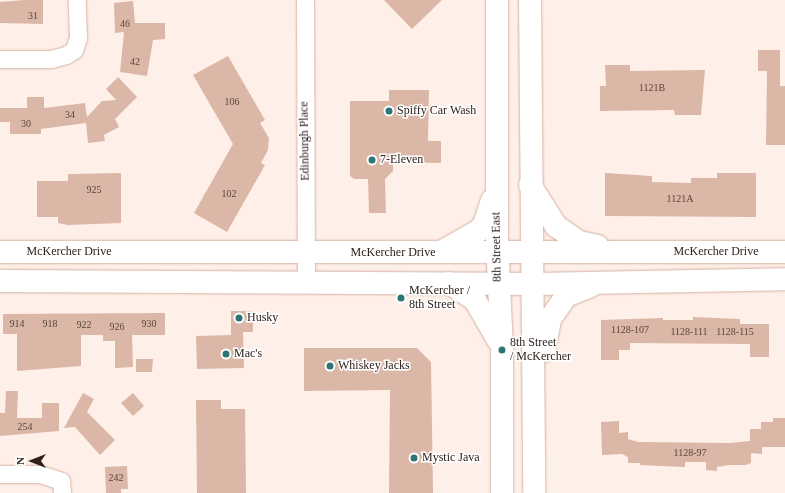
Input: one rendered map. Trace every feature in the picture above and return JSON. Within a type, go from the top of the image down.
[{"type":"main road","name":"8th Street East","points":[[497,0],[496,185],[498,284],[502,350],[502,493]]},
{"type":"main road","points":[[530,0],[529,184],[534,284],[534,493]]},
{"type":"main road","points":[[529,184],[556,226],[579,242],[623,252]]},
{"type":"main road","points":[[441,253],[484,225],[496,185]]},
{"type":"main road","name":"McKercher Drive","points":[[0,252],[785,252]]},
{"type":"main road","points":[[0,281],[306,281],[534,284],[785,279]]},
{"type":"main road","points":[[534,409],[550,319],[566,296],[602,282]]},
{"type":"main road","points":[[449,284],[475,300],[502,350]]},
{"type":"street","points":[[0,59],[51,59],[66,55],[74,50],[78,38],[77,0]]},
{"type":"street","name":"Edinburgh Place","points":[[304,0],[306,281]]},
{"type":"street","points":[[0,474],[40,474],[60,481],[62,493]]},
{"type":"building","points":[[43,0],[43,24],[0,23],[0,2]]},
{"type":"building","points":[[384,0],[442,0],[412,29]]},
{"type":"building","points":[[133,1],[135,23],[165,23],[165,39],[153,40],[147,76],[120,72],[124,32],[115,33],[114,3]]},
{"type":"building","points":[[758,50],[780,50],[780,86],[785,86],[785,145],[766,145],[767,71],[758,71]]},
{"type":"building","points":[[228,56],[265,120],[260,123],[269,138],[268,150],[261,163],[265,165],[227,232],[194,213],[233,144],[193,75]]},
{"type":"building","points":[[605,65],[630,65],[630,71],[705,70],[701,115],[675,115],[674,110],[600,111],[600,86],[606,86]]},
{"type":"building","points":[[118,77],[137,97],[115,119],[119,127],[104,135],[105,141],[88,143],[86,123],[41,129],[41,134],[10,134],[10,122],[0,122],[0,108],[27,108],[27,97],[44,97],[44,108],[85,103],[87,117],[102,101],[116,100],[106,89]]},
{"type":"building","points":[[389,90],[429,90],[428,141],[441,141],[441,163],[393,162],[393,171],[385,179],[386,213],[369,213],[368,179],[354,179],[350,176],[350,101],[389,101]]},
{"type":"building","points":[[121,173],[121,223],[68,225],[58,223],[58,217],[37,217],[37,181],[68,181],[68,174]]},
{"type":"building","points":[[605,173],[652,176],[652,182],[691,183],[691,178],[717,178],[717,173],[756,173],[756,217],[605,216]]},
{"type":"building","points":[[231,311],[253,311],[253,332],[243,332],[244,368],[197,369],[196,336],[231,335]]},
{"type":"building","points":[[165,313],[165,335],[132,335],[133,367],[115,368],[115,341],[103,341],[103,335],[81,335],[81,366],[17,371],[17,334],[3,334],[3,314]]},
{"type":"building","points":[[693,317],[740,319],[740,324],[769,324],[769,357],[750,357],[750,344],[630,343],[630,350],[619,350],[619,360],[601,360],[601,320],[663,318],[663,320],[693,320]]},
{"type":"building","points":[[304,348],[417,348],[431,362],[433,493],[389,493],[390,390],[304,391]]},
{"type":"building","points":[[136,359],[153,359],[152,372],[136,372]]},
{"type":"building","points":[[6,391],[18,391],[17,418],[42,418],[42,403],[59,403],[59,431],[0,436],[0,413],[5,413]]},
{"type":"building","points":[[83,393],[94,399],[87,412],[115,440],[100,455],[75,427],[64,428]]},
{"type":"building","points":[[133,393],[144,406],[133,416],[121,403]]},
{"type":"building","points":[[196,400],[221,400],[221,409],[245,409],[246,493],[197,493]]},
{"type":"building","points":[[773,418],[785,418],[785,447],[762,447],[762,454],[751,453],[751,463],[746,465],[717,467],[717,471],[706,470],[706,462],[685,462],[685,467],[640,465],[640,463],[628,463],[628,457],[622,454],[602,455],[601,422],[619,421],[619,433],[628,432],[628,439],[638,442],[730,443],[750,441],[750,429],[761,429],[761,422],[773,422]]},
{"type":"building","points":[[127,466],[128,489],[121,489],[121,493],[106,493],[105,467]]},
{"type":"place","name":"Spiffy Car Wash","points":[[389,111]]},
{"type":"place","name":"7-Eleven","points":[[372,160]]},
{"type":"place","name":"McKercher / 8th Street","points":[[401,298]]},
{"type":"place","name":"Husky","points":[[239,318]]},
{"type":"place","name":"8th Street / McKercher","points":[[502,350]]},
{"type":"place","name":"Mac's","points":[[226,354]]},
{"type":"place","name":"Whiskey Jacks","points":[[330,366]]},
{"type":"place","name":"Mystic Java","points":[[414,458]]}]
